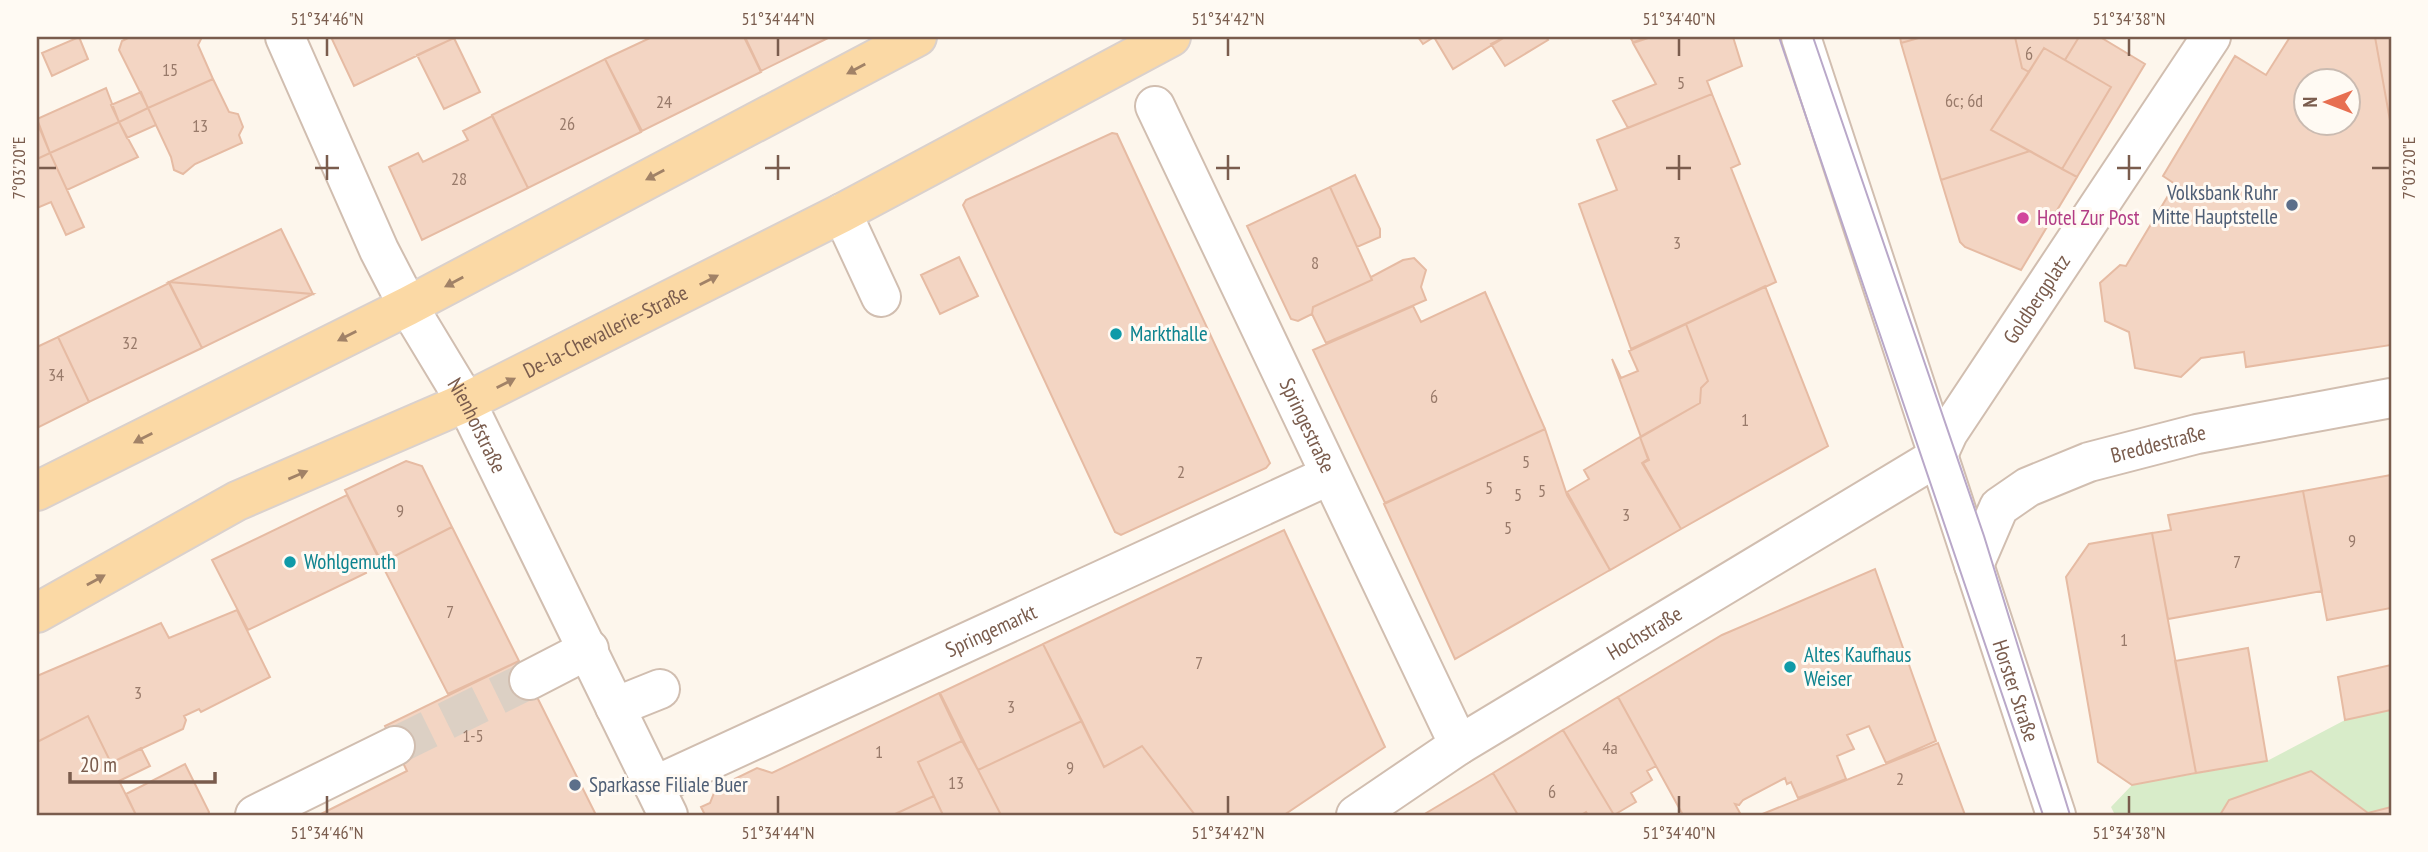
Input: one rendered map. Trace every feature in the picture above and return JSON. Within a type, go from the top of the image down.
[{"type":"main road","points":[[37,491],[408,306],[917,37]]},
{"type":"main road","name":"De-la-Chevallerie-Straße","points":[[37,613],[237,501],[466,402],[842,214],[1171,37]]},
{"type":"street","name":"Nienhofstraße","points":[[285,37],[379,250],[408,306],[466,402],[661,801]]},
{"type":"street","points":[[1801,37],[1974,565]]},
{"type":"street","name":"Goldbergplatz","points":[[1937,457],[1948,433],[2211,37]]},
{"type":"street","name":"Springestraße","points":[[1155,106],[1328,476],[1459,745]]},
{"type":"street","points":[[842,214],[881,297]]},
{"type":"street","name":"Breddestraße","points":[[1974,565],[1999,507],[2028,487],[2090,462],[2196,434],[2391,398]]},
{"type":"street","name":"Hochstraße","points":[[1356,815],[1459,745],[1937,457]]},
{"type":"street","name":"Springemarkt","points":[[661,801],[1328,476]]},
{"type":"street","name":"Horster Straße","points":[[1974,565],[2056,815]]},
{"type":"street","points":[[529,680],[589,649]]},
{"type":"street","points":[[615,706],[660,689]]},
{"type":"street","points":[[255,815],[395,746]]},
{"type":"green space","points":[[2391,710],[2391,815],[2115,815],[2111,807],[2132,785],[2267,761],[2345,720]]},
{"type":"building","points":[[79,37],[88,59],[52,76],[42,53]]},
{"type":"building","points":[[130,37],[202,37],[198,45],[213,79],[148,108],[119,50],[122,41]]},
{"type":"building","points":[[331,37],[453,37],[454,38],[354,86]]},
{"type":"building","points":[[652,37],[744,37],[761,72],[642,131],[605,59]]},
{"type":"building","points":[[745,37],[830,37],[761,71]]},
{"type":"building","points":[[1418,37],[1434,37],[1423,44]]},
{"type":"building","points":[[1434,37],[1505,37],[1453,69]]},
{"type":"building","points":[[1505,37],[1546,37],[1548,40],[1505,66],[1491,44]]},
{"type":"building","points":[[1630,37],[1651,37],[1633,42]]},
{"type":"building","points":[[1651,37],[1733,37],[1742,66],[1707,81],[1712,94],[1628,128],[1613,101],[1656,84],[1633,43]]},
{"type":"building","points":[[1900,37],[1922,37],[1901,43]]},
{"type":"building","points":[[1922,37],[2015,37],[2022,68],[2029,72],[1991,130],[2030,151],[1941,180],[1901,43]]},
{"type":"building","points":[[2015,37],[2079,37],[2065,60],[2044,48],[2029,72],[2022,68]]},
{"type":"building","points":[[2079,37],[2100,37],[2145,64],[2077,177],[2062,169],[2111,87],[2065,60]]},
{"type":"building","points":[[2290,37],[2375,37],[2391,126],[2391,345],[2246,367],[2244,352],[2201,358],[2181,377],[2135,368],[2129,332],[2105,321],[2100,283],[2120,265],[2126,266],[2175,184],[2163,176],[2235,56],[2266,75]]},
{"type":"building","points":[[2375,37],[2391,37],[2391,126]]},
{"type":"building","points":[[454,38],[480,92],[444,109],[417,55]]},
{"type":"building","points":[[2044,48],[2111,87],[2062,169],[1991,130]]},
{"type":"building","points":[[605,59],[641,132],[528,188],[492,115]]},
{"type":"building","points":[[213,79],[229,112],[238,114],[243,127],[239,135],[242,143],[195,164],[183,174],[174,170],[171,157],[148,108]]},
{"type":"building","points":[[106,88],[119,122],[50,153],[37,119]]},
{"type":"building","points":[[141,92],[148,108],[119,122],[111,105]]},
{"type":"building","points":[[1712,94],[1740,164],[1731,168],[1776,282],[1631,349],[1579,204],[1617,190],[1597,140]]},
{"type":"building","points":[[148,108],[156,125],[127,138],[119,122]]},
{"type":"building","points":[[492,116],[528,188],[422,240],[389,167],[418,153],[423,162],[468,140],[463,131]]},
{"type":"building","points":[[37,122],[50,153],[37,159]]},
{"type":"building","points":[[119,122],[138,157],[67,190],[50,153]]},
{"type":"building","name":"Markthalle","points":[[1112,133],[1117,134],[1270,463],[1266,468],[1121,535],[1115,532],[963,205],[966,200]]},
{"type":"building","points":[[2030,151],[2077,177],[2021,270],[1965,247],[1960,242],[1941,180]]},
{"type":"building","points":[[50,153],[84,227],[66,235],[51,202],[37,208],[37,159]]},
{"type":"building","points":[[1355,175],[1380,229],[1380,237],[1357,247],[1330,187]]},
{"type":"building","points":[[1330,187],[1372,280],[1313,307],[1312,314],[1298,321],[1291,319],[1247,226]]},
{"type":"building","points":[[281,229],[313,294],[169,282]]},
{"type":"building","points":[[959,257],[978,296],[940,314],[921,275]]},
{"type":"building","points":[[1414,258],[1426,270],[1421,287],[1426,300],[1326,343],[1312,314],[1313,307],[1372,280],[1371,277],[1403,260]]},
{"type":"building","points":[[169,282],[313,294],[202,348]]},
{"type":"building","points":[[169,283],[202,348],[89,402],[58,337]]},
{"type":"building","points":[[1765,286],[1828,446],[1681,529],[1643,463],[1649,460],[1640,437],[1700,403],[1701,388],[1708,381],[1686,324]]},
{"type":"building","points":[[1485,292],[1545,429],[1385,503],[1313,350],[1413,306],[1421,322]]},
{"type":"building","points":[[1686,324],[1708,381],[1701,388],[1700,403],[1641,437],[1612,359],[1621,378],[1638,371],[1629,351]]},
{"type":"building","points":[[58,337],[89,402],[37,428],[37,347]]},
{"type":"building","points":[[1545,429],[1567,495],[1610,570],[1455,659],[1384,504]]},
{"type":"building","points":[[1640,437],[1648,459],[1642,463],[1681,529],[1610,570],[1567,492],[1589,479],[1584,470]]},
{"type":"building","points":[[406,461],[422,466],[452,527],[381,563],[345,490]]},
{"type":"building","points":[[2391,475],[2391,608],[2327,620],[2303,491]]},
{"type":"building","points":[[2303,491],[2322,591],[2168,619],[2152,533],[2171,530],[2168,515]]},
{"type":"building","name":"Wohlgemuth","points":[[347,495],[378,555],[362,564],[366,573],[248,630],[212,560]]},
{"type":"building","points":[[452,527],[519,661],[448,694],[381,563]]},
{"type":"building","points":[[1284,530],[1385,747],[1284,815],[1195,815],[1142,746],[1104,767],[1043,644]]},
{"type":"building","points":[[2152,533],[2196,773],[2132,785],[2098,762],[2066,577],[2089,544]]},
{"type":"building","name":"Altes Kaufhaus Weiser","points":[[1875,569],[1936,741],[1886,763],[1869,726],[1847,735],[1854,749],[1837,756],[1846,779],[1798,798],[1791,782],[1787,784],[1785,778],[1743,800],[1739,805],[1735,804],[1741,815],[1683,815],[1618,697],[1722,635]]},
{"type":"building","points":[[237,610],[270,677],[201,712],[199,709],[184,716],[186,720],[183,729],[111,763],[88,716],[37,742],[37,676],[161,623],[169,638]]},
{"type":"building","points":[[1043,644],[1082,721],[978,770],[940,693]]},
{"type":"building","points":[[2248,648],[2267,761],[2196,773],[2175,661]]},
{"type":"building","points":[[519,661],[596,815],[319,815],[407,771],[385,726]]},
{"type":"building","points":[[2391,665],[2391,710],[2345,720],[2338,677]]},
{"type":"building","points":[[939,693],[962,741],[918,762],[934,796],[893,815],[705,815],[701,807],[710,803],[716,788],[757,768],[772,773]]},
{"type":"building","points":[[1618,697],[1656,766],[1647,771],[1652,780],[1631,793],[1636,802],[1614,815],[1563,730]]},
{"type":"building","points":[[88,716],[111,763],[141,748],[150,766],[119,781],[136,815],[37,815],[37,742]]},
{"type":"building","points":[[1082,721],[1104,767],[1142,746],[1195,815],[1001,815],[978,770]]},
{"type":"building","points":[[1563,730],[1614,815],[1588,815],[1586,812],[1581,815],[1518,815],[1493,773]]},
{"type":"building","points":[[962,741],[1001,815],[943,815],[918,762]]},
{"type":"building","points":[[1938,743],[1965,815],[1760,815]]},
{"type":"building","points":[[185,764],[209,812],[208,815],[136,815],[126,794]]},
{"type":"building","points":[[2311,771],[2368,813],[2391,807],[2391,815],[2220,815],[2229,800]]},
{"type":"building","points":[[1493,773],[1518,815],[1423,815]]},
{"type":"building","points":[[934,796],[943,815],[893,815]]},
{"type":"tunnel","points":[[395,746],[529,680]]},
{"type":"tram line","points":[[1779,37],[2043,815]]},
{"type":"tram line","points":[[1813,37],[1984,536],[2070,815]]},
{"type":"place","name":"Volksbank Ruhr Mitte Hauptstelle","points":[[2292,205]]},
{"type":"place","name":"Hotel Zur Post","points":[[2023,218]]},
{"type":"place","name":"Markthalle","points":[[1116,334]]},
{"type":"place","name":"Wohlgemuth","points":[[290,562]]},
{"type":"place","name":"Altes Kaufhaus Weiser","points":[[1790,667]]},
{"type":"place","name":"Sparkasse Filiale Buer","points":[[575,785]]}]
